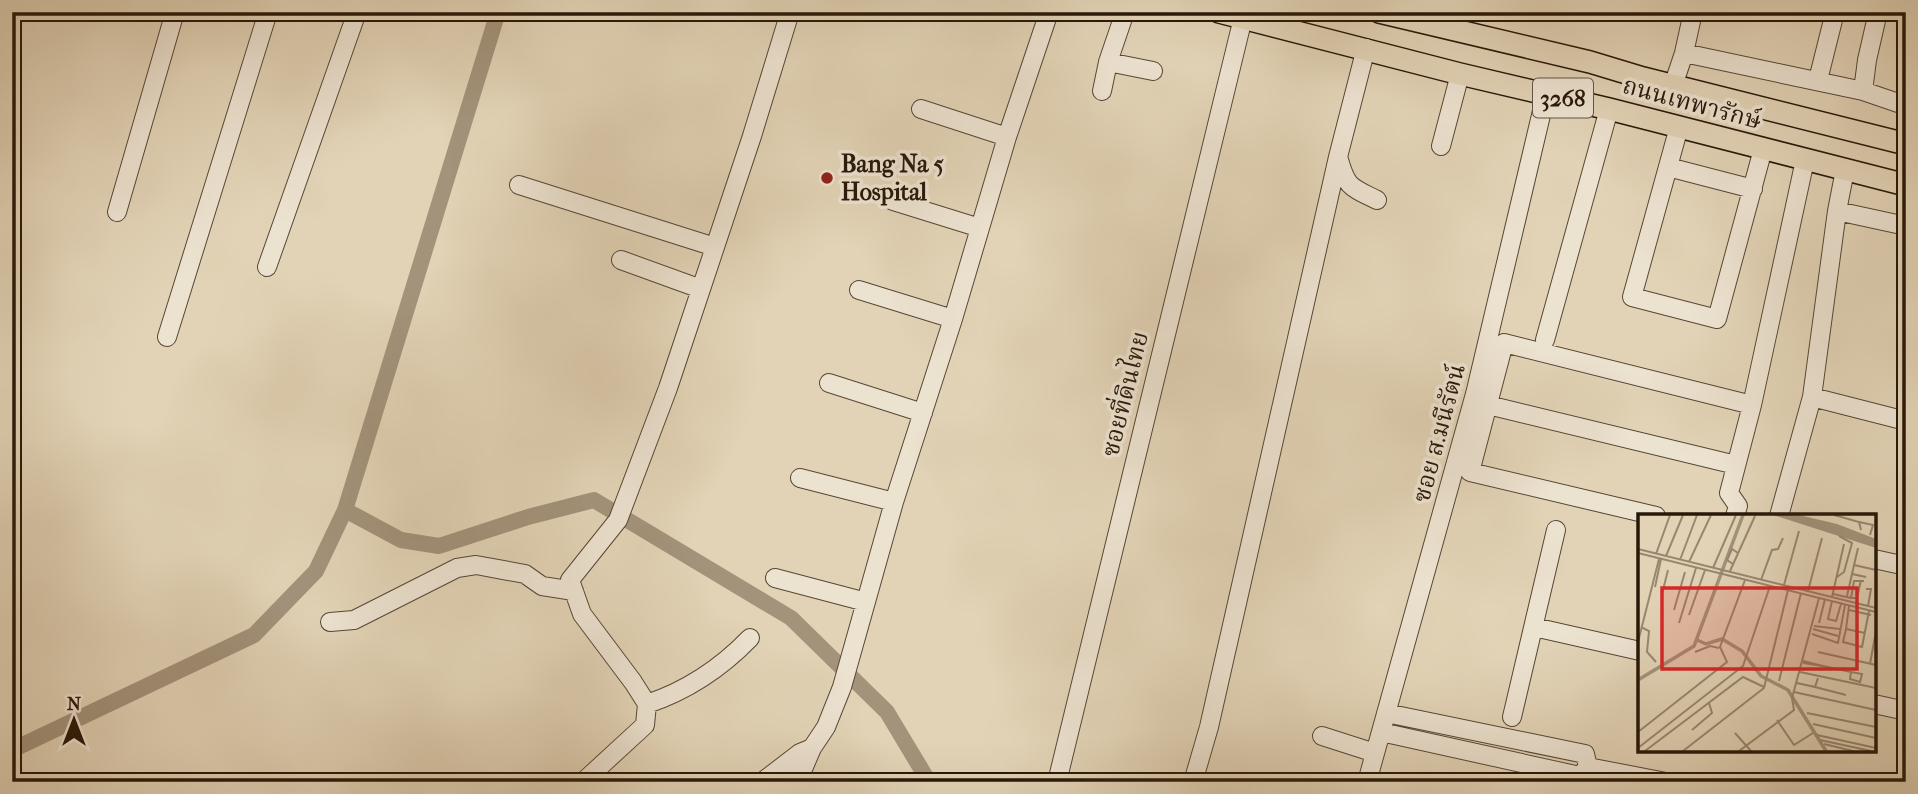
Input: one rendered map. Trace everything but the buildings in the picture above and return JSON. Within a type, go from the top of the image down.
[{"type":"main road","name":"ถนนเทพารักษ์","points":[[1220,12],[1906,185]]},
{"type":"main road","name":"ถนนเทพารักษ์","points":[[1379,12],[1436,19],[1673,86],[1906,144]]},
{"type":"street","points":[[117,212],[175,12]]},
{"type":"street","points":[[167,337],[268,12]]},
{"type":"street","points":[[267,267],[357,12]]},
{"type":"street","points":[[583,782],[645,725],[647,704],[582,614],[570,580],[618,520],[668,388],[790,12]]},
{"type":"street","points":[[791,782],[803,769],[812,748],[826,727],[842,687],[894,502],[953,319],[1007,137],[1049,12]]},
{"type":"street","points":[[1102,91],[1108,62],[1125,12]]},
{"type":"street","points":[[1673,86],[1685,54],[1693,12]]},
{"type":"street","points":[[1818,80],[1835,12]]},
{"type":"street","points":[[1863,91],[1878,12]]},
{"type":"street","name":"ซอยที่ดินไทย","points":[[1057,782],[1242,18]]},
{"type":"street","points":[[1194,782],[1209,727],[1338,157],[1366,48]]},
{"type":"street","points":[[1685,54],[1818,80],[1906,103]]},
{"type":"street","points":[[1108,62],[1153,71]]},
{"type":"street","points":[[1441,146],[1460,74]]},
{"type":"street","name":"ซอย ส.มนีรัตน์","points":[[1367,782],[1475,394],[1546,94]]},
{"type":"street","points":[[921,109],[1007,137]]},
{"type":"street","points":[[1545,340],[1609,109]]},
{"type":"street","points":[[1679,127],[1632,297],[1717,319],[1763,149]]},
{"type":"street","points":[[1338,157],[1345,180],[1350,186],[1377,200]]},
{"type":"street","points":[[1736,514],[1738,506],[1729,493],[1752,405],[1805,160]]},
{"type":"street","points":[[1668,167],[1753,189]]},
{"type":"street","points":[[1780,514],[1812,397],[1845,170]]},
{"type":"street","points":[[519,185],[715,247]]},
{"type":"street","points":[[892,201],[980,228]]},
{"type":"street","points":[[1837,211],[1906,226]]},
{"type":"street","points":[[621,260],[701,289]]},
{"type":"street","points":[[859,290],[953,319]]},
{"type":"street","points":[[1648,514],[1471,472],[1504,343],[1752,405]]},
{"type":"street","points":[[829,383],[923,413]]},
{"type":"street","points":[[1812,397],[1906,421]]},
{"type":"street","points":[[1488,405],[1736,465]]},
{"type":"street","points":[[800,478],[894,502]]},
{"type":"street","points":[[1512,717],[1556,530]]},
{"type":"street","points":[[1876,559],[1906,566]]},
{"type":"street","points":[[330,622],[354,620],[457,568],[476,565],[525,574],[542,586],[574,591]]},
{"type":"street","points":[[775,578],[866,602]]},
{"type":"street","points":[[1534,627],[1638,651]]},
{"type":"street","points":[[647,704],[671,696],[702,677],[737,652],[750,638]]},
{"type":"street","points":[[1876,704],[1906,711]]},
{"type":"street","points":[[1386,713],[1585,754],[1588,766]]},
{"type":"street","points":[[1381,732],[1580,776],[1588,766]]},
{"type":"street","points":[[1322,736],[1375,753]]},
{"type":"street","points":[[762,782],[800,753],[812,748]]},
{"type":"street","points":[[1588,766],[1666,782]]},
{"type":"waterway","points":[[12,750],[254,635],[316,571],[345,510],[498,12]]},
{"type":"waterway","points":[[345,510],[401,540],[439,546],[528,517],[594,500],[791,618],[887,712],[929,782]]},
{"type":"place","name":"Bang Na 5 Hospital","points":[[827,178]]}]
